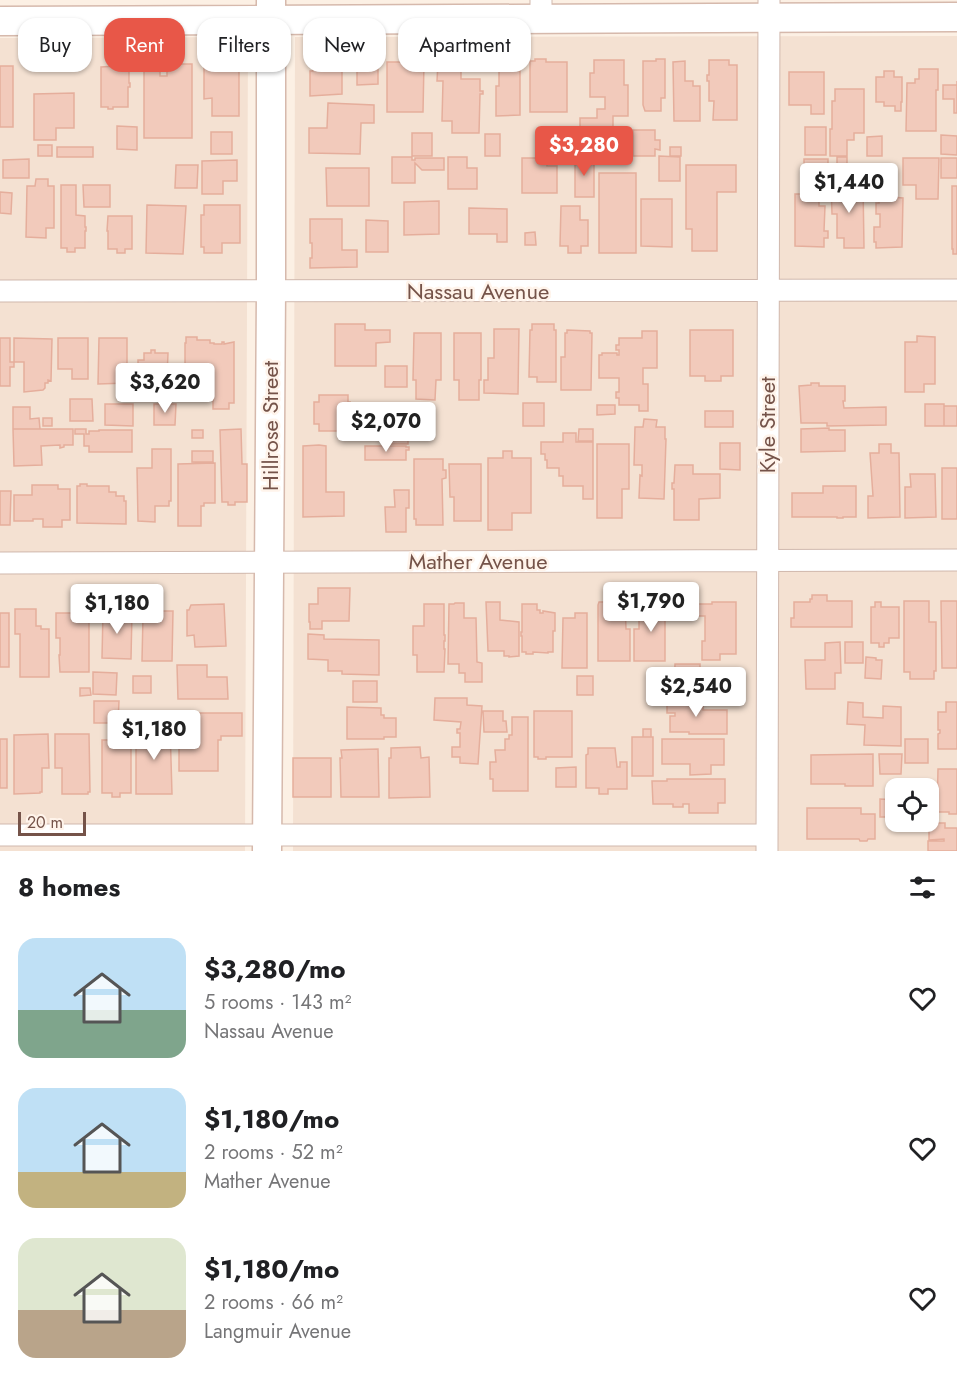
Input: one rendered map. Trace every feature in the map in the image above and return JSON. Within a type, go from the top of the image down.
[{"type":"street","points":[[0,21],[271,10],[769,8],[957,17]]},
{"type":"street","name":"Kyle Street","points":[[767,843],[769,8]]},
{"type":"street","name":"Hillrose Street","points":[[267,843],[271,10]]},
{"type":"street","name":"Nassau Avenue","points":[[0,291],[957,290]]},
{"type":"street","name":"Mather Avenue","points":[[0,564],[957,560]]},
{"type":"street","points":[[0,835],[267,843],[767,843]]},
{"type":"shaded area","points":[[957,36],[957,851],[293,851],[295,37],[303,37],[303,72],[386,72],[386,37],[398,37],[398,72],[531,72],[531,37]]},
{"type":"shaded area","points":[[185,37],[197,37],[197,72],[248,72],[245,851],[0,851],[0,38],[18,38],[18,72],[92,72],[92,38],[104,38],[104,72],[185,72]]},
{"type":"building","points":[[535,59],[546,59],[546,62],[567,62],[567,112],[530,112],[531,61]]},
{"type":"building","points":[[656,59],[665,59],[665,98],[661,98],[661,111],[645,111],[643,61],[656,61]]},
{"type":"building","points":[[594,60],[624,60],[624,85],[628,85],[628,116],[613,116],[613,140],[594,142],[594,145],[580,145],[580,118],[597,118],[597,109],[605,109],[605,97],[590,97],[590,73],[594,73]]},
{"type":"building","points":[[709,60],[729,60],[729,65],[737,65],[737,120],[713,120],[714,101],[709,101],[709,81],[707,81]]},
{"type":"building","points":[[685,61],[685,81],[693,81],[693,86],[700,86],[700,121],[674,121],[673,62]]},
{"type":"building","points":[[387,62],[398,62],[398,72],[424,72],[423,112],[387,112]]},
{"type":"building","points":[[185,64],[192,64],[192,138],[144,138],[144,72],[160,72],[160,76],[167,76],[167,72],[185,72]]},
{"type":"building","points":[[0,66],[13,66],[13,127],[0,127]]},
{"type":"building","points":[[101,67],[104,67],[104,72],[129,72],[128,107],[108,109],[108,107],[101,107]]},
{"type":"building","points":[[919,69],[938,69],[936,131],[906,131],[907,83],[915,83],[915,79],[919,79]]},
{"type":"building","points":[[884,71],[894,71],[894,77],[902,77],[901,111],[895,111],[895,106],[884,106],[884,102],[876,102],[876,77],[884,77]]},
{"type":"building","points":[[204,72],[239,72],[239,116],[212,116],[212,98],[204,99]]},
{"type":"building","points":[[310,72],[342,72],[342,94],[310,96]]},
{"type":"building","points":[[357,72],[378,72],[378,84],[357,85]]},
{"type":"building","points":[[437,72],[461,72],[461,79],[480,79],[480,91],[483,91],[483,94],[480,94],[479,133],[452,133],[452,121],[442,121],[443,81],[437,81]]},
{"type":"building","points":[[499,72],[520,72],[520,115],[496,116],[496,86],[499,86]]},
{"type":"building","points":[[789,72],[824,72],[824,114],[811,114],[811,105],[789,105]]},
{"type":"building","points":[[943,85],[957,85],[957,113],[954,113],[954,99],[943,99]]},
{"type":"building","points":[[835,89],[864,89],[864,133],[854,133],[854,140],[847,140],[847,156],[830,156],[832,101],[835,101]]},
{"type":"building","points":[[74,93],[74,128],[56,128],[56,140],[34,140],[34,94]]},
{"type":"building","points":[[328,103],[374,105],[374,123],[361,123],[360,154],[309,153],[309,128],[327,128]]},
{"type":"building","points":[[117,126],[137,127],[137,150],[117,149]]},
{"type":"building","points":[[805,127],[826,127],[826,155],[805,155]]},
{"type":"building","points":[[555,130],[576,130],[576,156],[555,155]]},
{"type":"building","points":[[633,130],[655,130],[655,140],[660,140],[660,150],[655,149],[655,156],[633,156]]},
{"type":"building","points":[[211,132],[232,132],[232,154],[211,154]]},
{"type":"building","points":[[412,133],[432,133],[432,156],[412,156]]},
{"type":"building","points":[[485,134],[500,134],[500,156],[485,156]]},
{"type":"building","points":[[941,135],[957,136],[957,155],[941,154]]},
{"type":"building","points":[[882,136],[882,156],[867,156],[867,137]]},
{"type":"building","points":[[38,145],[52,145],[52,156],[38,156]]},
{"type":"building","points":[[57,147],[93,147],[93,157],[57,157]]},
{"type":"building","points":[[670,147],[681,147],[681,156],[670,156]]},
{"type":"building","points":[[659,156],[680,157],[680,181],[659,181]]},
{"type":"building","points":[[392,157],[412,157],[412,160],[415,158],[444,158],[444,170],[422,170],[415,163],[415,183],[392,183]]},
{"type":"building","points":[[448,157],[467,157],[467,168],[477,168],[477,189],[448,189]]},
{"type":"building","points":[[575,157],[594,157],[594,197],[575,197]]},
{"type":"building","points":[[837,157],[847,157],[847,165],[837,165]]},
{"type":"building","points":[[522,158],[547,158],[547,166],[557,166],[557,193],[522,193]]},
{"type":"building","points":[[903,158],[939,158],[938,199],[916,199],[916,185],[903,185]]},
{"type":"building","points":[[941,158],[957,158],[957,178],[941,178]]},
{"type":"building","points":[[29,159],[29,178],[3,178],[3,160]]},
{"type":"building","points":[[804,159],[828,159],[828,176],[804,176]]},
{"type":"building","points":[[237,160],[237,181],[223,181],[223,194],[202,194],[202,161]]},
{"type":"building","points":[[176,165],[198,165],[197,188],[175,188]]},
{"type":"building","points":[[686,165],[736,165],[736,192],[717,192],[717,251],[692,251],[692,229],[686,229]]},
{"type":"building","points":[[326,168],[369,168],[369,206],[327,206]]},
{"type":"building","points":[[599,173],[636,173],[636,253],[599,253]]},
{"type":"building","points":[[36,179],[48,179],[48,186],[54,186],[54,228],[46,228],[46,238],[26,237],[27,186],[35,186]]},
{"type":"building","points":[[831,184],[863,185],[864,248],[844,248],[844,238],[837,238],[837,214],[832,214]]},
{"type":"building","points":[[61,185],[76,185],[76,215],[85,216],[85,248],[75,248],[75,252],[67,252],[67,248],[61,248]]},
{"type":"building","points":[[83,185],[110,185],[110,207],[84,207]]},
{"type":"building","points":[[952,186],[957,186],[957,254],[953,254],[952,249]]},
{"type":"building","points":[[0,192],[12,193],[11,214],[0,213]]},
{"type":"building","points":[[795,194],[819,194],[819,206],[825,206],[824,231],[828,231],[828,238],[824,238],[824,247],[795,246]]},
{"type":"building","points":[[879,196],[903,198],[902,247],[876,248],[874,227],[880,227],[880,214],[876,214],[876,203],[879,203]]},
{"type":"building","points":[[641,199],[672,199],[672,247],[641,246]]},
{"type":"building","points":[[439,201],[439,234],[404,235],[404,202]]},
{"type":"building","points":[[147,205],[186,206],[183,254],[146,253]]},
{"type":"building","points":[[204,205],[240,205],[240,243],[222,243],[222,253],[204,253],[204,247],[201,247],[201,215],[204,215]]},
{"type":"building","points":[[561,206],[580,206],[580,220],[588,220],[588,246],[581,246],[581,253],[568,253],[568,246],[560,246]]},
{"type":"building","points":[[469,208],[507,209],[507,242],[497,242],[497,234],[469,234]]},
{"type":"building","points":[[108,216],[132,216],[132,249],[125,249],[125,253],[117,253],[117,249],[108,249]]},
{"type":"building","points":[[310,219],[342,219],[342,250],[357,250],[357,267],[310,268],[312,243],[310,243]]},
{"type":"building","points":[[366,220],[388,221],[388,252],[366,252]]},
{"type":"building","points":[[535,232],[536,245],[525,245],[525,233]]},
{"type":"building","points":[[335,324],[365,324],[365,330],[390,330],[390,342],[376,343],[376,366],[335,366]]},
{"type":"building","points":[[532,324],[554,324],[556,382],[537,382],[537,377],[529,377]]},
{"type":"building","points":[[494,329],[519,329],[518,394],[484,393],[484,380],[488,380],[488,358],[494,358]]},
{"type":"building","points":[[567,330],[592,333],[591,390],[561,390],[561,357],[565,357]]},
{"type":"building","points":[[690,330],[733,330],[733,376],[721,376],[721,381],[705,381],[705,376],[690,376]]},
{"type":"building","points":[[642,331],[657,331],[657,368],[643,368],[643,384],[648,384],[648,411],[639,411],[639,405],[619,405],[616,392],[619,392],[619,378],[599,378],[599,355],[617,353],[619,355],[616,345],[619,345],[619,338],[642,338]]},
{"type":"building","points":[[414,333],[441,333],[441,380],[436,380],[435,400],[416,399],[416,380],[413,380]]},
{"type":"building","points":[[454,333],[481,333],[479,400],[459,400],[459,380],[454,380]]},
{"type":"building","points":[[917,336],[935,337],[935,384],[924,384],[924,392],[905,392],[905,342],[917,342]]},
{"type":"building","points":[[186,337],[210,340],[210,343],[214,344],[234,342],[234,403],[229,403],[229,409],[213,409],[211,373],[185,372]]},
{"type":"building","points":[[0,338],[10,338],[10,362],[14,362],[14,367],[10,367],[10,386],[0,386]]},
{"type":"building","points":[[14,338],[52,339],[51,381],[48,380],[48,383],[45,383],[43,390],[24,392],[24,362],[14,362]]},
{"type":"building","points":[[58,338],[88,338],[88,379],[72,379],[72,369],[58,369]]},
{"type":"building","points":[[99,338],[127,338],[127,383],[98,384]]},
{"type":"building","points":[[151,350],[155,350],[155,353],[168,353],[167,378],[157,378],[157,374],[144,374],[144,366],[138,366],[138,360],[144,360],[144,353],[151,353]]},
{"type":"building","points":[[385,366],[407,366],[407,387],[385,387]]},
{"type":"building","points":[[811,383],[819,383],[819,386],[845,386],[844,408],[886,407],[886,425],[827,426],[827,423],[801,423],[799,386],[811,385]]},
{"type":"building","points":[[319,395],[348,395],[348,402],[350,402],[348,411],[356,410],[356,431],[319,431],[319,424],[314,424],[314,402],[319,402]]},
{"type":"building","points":[[70,399],[92,399],[93,421],[70,421]]},
{"type":"building","points":[[523,403],[544,403],[544,426],[523,426]]},
{"type":"building","points":[[105,404],[133,404],[133,426],[105,425]]},
{"type":"building","points":[[154,404],[176,404],[175,425],[154,425]]},
{"type":"building","points":[[925,404],[944,404],[944,426],[925,426]]},
{"type":"building","points":[[597,405],[615,405],[615,414],[597,415]]},
{"type":"building","points":[[944,406],[957,406],[957,426],[944,426]]},
{"type":"building","points":[[13,407],[30,407],[30,419],[39,418],[40,429],[13,429]]},
{"type":"building","points":[[705,411],[733,411],[733,427],[705,427]]},
{"type":"building","points":[[43,418],[52,418],[52,426],[43,426]]},
{"type":"building","points":[[644,419],[657,420],[656,427],[665,427],[664,499],[639,498],[642,465],[634,465],[635,427],[643,427]]},
{"type":"building","points":[[408,423],[408,444],[388,444],[388,424]]},
{"type":"building","points":[[829,428],[829,430],[845,430],[845,451],[801,452],[801,429]]},
{"type":"building","points":[[13,429],[73,429],[73,445],[64,445],[60,448],[60,445],[41,446],[42,465],[14,466]]},
{"type":"building","points":[[75,429],[86,429],[86,434],[89,434],[89,431],[99,430],[132,430],[132,452],[89,452],[89,446],[84,446],[84,434],[75,434]]},
{"type":"building","points":[[241,429],[242,464],[247,464],[247,502],[235,502],[235,505],[228,505],[228,502],[222,502],[220,430]]},
{"type":"building","points":[[579,429],[593,429],[593,441],[578,441]]},
{"type":"building","points":[[192,430],[203,430],[203,438],[192,438]]},
{"type":"building","points":[[563,433],[576,433],[576,442],[593,442],[593,499],[583,499],[583,486],[563,486],[563,476],[559,476],[559,468],[547,468],[545,454],[541,454],[541,442],[563,442]]},
{"type":"building","points":[[720,443],[740,443],[740,470],[720,469]]},
{"type":"building","points":[[597,444],[629,444],[629,489],[622,489],[622,518],[597,518]]},
{"type":"building","points":[[879,444],[891,444],[891,453],[899,453],[900,517],[868,518],[868,496],[873,496],[870,453],[879,453]]},
{"type":"building","points":[[303,446],[326,446],[326,492],[344,492],[344,516],[303,517]]},
{"type":"building","points":[[365,446],[406,446],[409,450],[406,450],[406,460],[365,460]]},
{"type":"building","points":[[152,449],[171,449],[171,501],[169,501],[169,506],[155,506],[155,522],[138,521],[137,468],[152,468]]},
{"type":"building","points":[[192,451],[213,451],[213,462],[192,462]]},
{"type":"building","points":[[503,451],[512,451],[512,458],[531,458],[531,513],[512,513],[512,530],[488,530],[488,458],[503,458]]},
{"type":"building","points":[[414,459],[443,459],[446,478],[442,479],[443,525],[416,525],[416,519],[414,519]]},
{"type":"building","points":[[215,463],[215,503],[204,503],[204,506],[201,506],[201,526],[178,526],[178,464]]},
{"type":"building","points":[[449,464],[481,464],[481,521],[454,521],[454,497],[450,497]]},
{"type":"building","points":[[675,465],[693,465],[693,474],[720,474],[720,498],[699,499],[699,520],[674,520],[672,483],[674,483]]},
{"type":"building","points":[[942,468],[957,468],[957,519],[942,519]]},
{"type":"building","points":[[910,474],[935,474],[936,517],[905,518],[905,487],[911,487]]},
{"type":"building","points":[[80,484],[109,486],[109,492],[116,492],[116,496],[124,496],[126,524],[77,523],[77,486]]},
{"type":"building","points":[[32,485],[58,485],[58,489],[70,489],[70,520],[62,520],[62,527],[43,527],[43,519],[14,521],[14,495],[32,495]]},
{"type":"building","points":[[823,486],[856,486],[856,517],[792,517],[792,493],[823,493]]},
{"type":"building","points":[[394,490],[409,490],[406,532],[386,532],[385,507],[395,507]]},
{"type":"building","points":[[0,491],[11,491],[10,525],[0,525]]},
{"type":"building","points":[[318,588],[350,588],[349,621],[322,621],[322,629],[310,629],[309,604],[318,604]]},
{"type":"building","points":[[812,595],[827,595],[827,601],[852,601],[852,627],[791,627],[791,618],[794,618],[794,602],[810,602]]},
{"type":"building","points":[[904,601],[929,601],[929,622],[936,622],[934,679],[910,679],[910,672],[904,672]]},
{"type":"building","points":[[941,601],[957,601],[957,668],[942,668]]},
{"type":"building","points":[[486,602],[500,602],[500,620],[519,622],[519,656],[509,657],[504,656],[504,651],[488,651]]},
{"type":"building","points":[[599,602],[625,602],[626,629],[630,629],[630,661],[598,661]]},
{"type":"building","points":[[640,602],[665,602],[665,661],[634,661],[634,629],[639,629]]},
{"type":"building","points":[[712,602],[736,602],[736,654],[720,654],[720,660],[702,660],[705,616],[697,616],[697,604],[712,604]]},
{"type":"building","points":[[875,602],[881,602],[881,607],[899,607],[899,638],[889,638],[889,643],[884,643],[884,647],[879,647],[879,643],[871,643],[871,607],[875,607]]},
{"type":"building","points":[[464,603],[464,618],[476,618],[477,662],[482,663],[482,682],[465,682],[465,673],[459,673],[459,664],[448,664],[449,604]]},
{"type":"building","points":[[224,604],[226,646],[195,647],[194,635],[187,636],[187,610],[191,605]]},
{"type":"building","points":[[424,604],[444,604],[444,672],[417,672],[417,655],[413,655],[413,626],[424,626]]},
{"type":"building","points":[[522,604],[537,604],[537,610],[540,610],[540,613],[543,611],[555,613],[553,652],[526,654],[522,652]]},
{"type":"building","points":[[15,609],[36,609],[36,626],[49,629],[49,677],[20,677],[20,634],[15,634]]},
{"type":"building","points":[[153,611],[173,611],[172,661],[142,661],[143,616],[153,616]]},
{"type":"building","points":[[103,612],[132,612],[131,659],[102,658]]},
{"type":"building","points":[[0,613],[9,613],[9,667],[0,667]]},
{"type":"building","points":[[56,613],[89,613],[89,672],[60,672],[60,638],[56,638]]},
{"type":"building","points":[[575,613],[587,613],[587,668],[562,668],[563,618],[575,618]]},
{"type":"building","points":[[308,634],[324,635],[324,639],[379,640],[379,675],[342,674],[342,671],[328,671],[328,660],[308,659]]},
{"type":"building","points":[[840,642],[841,673],[835,673],[835,689],[806,689],[805,660],[825,660],[825,643]]},
{"type":"building","points":[[845,642],[863,642],[863,663],[845,663]]},
{"type":"building","points":[[866,657],[882,660],[881,679],[865,678]]},
{"type":"building","points":[[675,664],[700,664],[700,695],[674,695]]},
{"type":"building","points":[[177,665],[207,665],[207,677],[227,677],[228,699],[178,699]]},
{"type":"building","points":[[93,672],[117,673],[116,695],[93,694]]},
{"type":"building","points":[[133,676],[151,676],[151,693],[133,693]]},
{"type":"building","points":[[577,676],[593,676],[593,695],[577,695]]},
{"type":"building","points":[[353,681],[377,681],[377,702],[353,702]]},
{"type":"building","points":[[80,688],[90,688],[91,695],[80,696]]},
{"type":"building","points":[[435,698],[467,698],[467,705],[482,706],[478,764],[460,763],[460,757],[452,757],[452,747],[460,747],[460,733],[457,733],[457,729],[460,729],[461,722],[434,720]]},
{"type":"building","points":[[667,699],[703,699],[703,710],[727,710],[727,734],[670,732],[670,716],[675,716],[675,713],[667,713]]},
{"type":"building","points":[[94,701],[119,701],[118,723],[94,723]]},
{"type":"building","points":[[848,702],[863,703],[863,717],[883,718],[883,706],[901,707],[901,746],[864,745],[865,725],[847,724]]},
{"type":"building","points":[[946,702],[957,702],[957,749],[938,749],[940,730],[938,730],[938,712],[946,712]]},
{"type":"building","points":[[347,707],[381,708],[381,715],[384,715],[384,718],[396,718],[396,737],[347,739]]},
{"type":"building","points":[[483,711],[503,711],[503,721],[506,721],[507,732],[484,732]]},
{"type":"building","points":[[534,711],[572,711],[572,757],[538,759],[534,757]]},
{"type":"building","points":[[183,713],[242,713],[242,736],[221,736],[221,740],[218,740],[218,771],[179,771],[177,727],[183,727]]},
{"type":"building","points":[[512,717],[528,717],[528,791],[493,791],[490,762],[496,762],[495,750],[505,750],[505,739],[509,739],[509,735],[512,735]]},
{"type":"building","points":[[170,726],[172,794],[136,794],[138,727]]},
{"type":"building","points":[[643,729],[651,729],[651,737],[643,737]]},
{"type":"building","points":[[48,734],[49,768],[42,768],[42,792],[14,794],[14,735]]},
{"type":"building","points":[[55,734],[89,734],[90,792],[88,794],[62,794],[62,768],[55,768]]},
{"type":"building","points":[[632,737],[653,737],[653,776],[632,776]]},
{"type":"building","points":[[0,739],[7,739],[7,788],[0,788]]},
{"type":"building","points":[[662,739],[724,739],[724,765],[711,765],[711,774],[690,775],[690,764],[662,764]]},
{"type":"building","points":[[905,739],[928,739],[928,763],[905,763]]},
{"type":"building","points":[[102,740],[131,740],[131,793],[120,793],[120,797],[112,797],[112,793],[102,793]]},
{"type":"building","points":[[420,747],[421,758],[429,757],[430,797],[389,798],[391,748]]},
{"type":"building","points":[[588,748],[615,748],[617,767],[620,767],[620,762],[627,762],[627,789],[608,789],[608,794],[599,794],[599,788],[586,788]]},
{"type":"building","points":[[378,749],[379,797],[341,797],[341,750]]},
{"type":"building","points":[[873,754],[873,786],[811,784],[811,755]]},
{"type":"building","points":[[879,754],[902,754],[901,774],[880,774]]},
{"type":"building","points":[[293,758],[331,758],[331,797],[293,797]]},
{"type":"building","points":[[576,767],[576,787],[556,787],[556,768]]},
{"type":"building","points":[[938,769],[957,769],[957,814],[939,812]]},
{"type":"building","points":[[667,779],[725,779],[725,803],[718,803],[718,813],[689,813],[689,804],[683,804],[683,807],[673,807],[673,804],[653,804],[652,781],[667,781]]},
{"type":"building","points":[[880,799],[885,799],[885,817],[880,817]]},
{"type":"building","points":[[807,808],[861,808],[861,814],[875,814],[875,839],[860,841],[859,839],[807,839]]},
{"type":"building","points":[[939,823],[945,823],[945,828],[957,828],[957,851],[928,851],[928,841],[944,841],[944,839],[929,840],[929,832],[939,832]]}]
